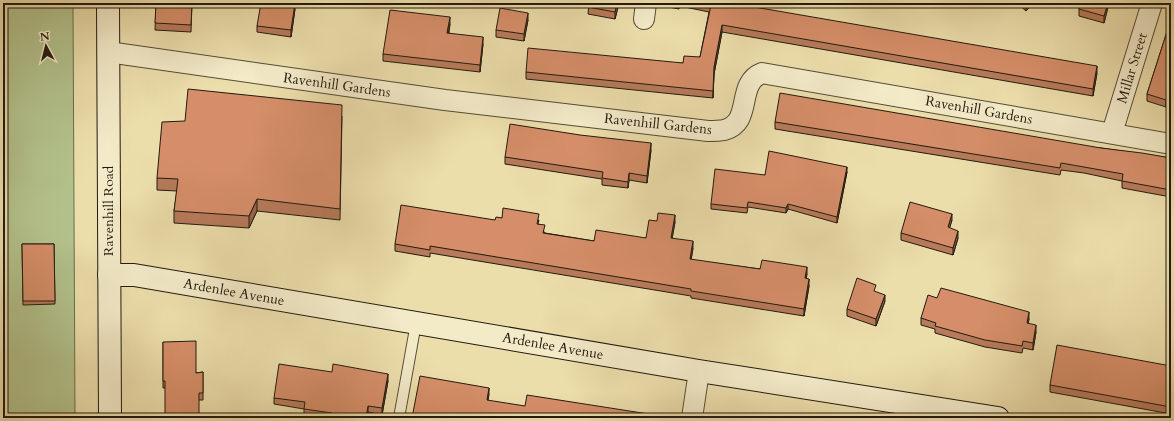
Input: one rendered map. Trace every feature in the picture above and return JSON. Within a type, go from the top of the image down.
[{"type":"street","name":"Ravenhill Road","points":[[108,3],[110,418]]},
{"type":"street","name":"Millar Street","points":[[1112,133],[1152,3]]},
{"type":"street","name":"Ravenhill Gardens","points":[[108,52],[445,100],[708,131],[724,130],[735,124],[742,114],[748,84],[754,76],[762,73],[1171,144]]},
{"type":"street","name":"Ardenlee Avenue","points":[[109,275],[134,274],[699,371],[998,418]]},
{"type":"street","points":[[692,418],[699,371]]},
{"type":"lane","points":[[399,418],[416,323]]},
{"type":"green space","points":[[3,3],[73,3],[75,418],[3,418]]},
{"type":"building","points":[[156,3],[192,3],[191,25],[155,23]]},
{"type":"building","points":[[261,3],[295,3],[291,30],[257,26]]},
{"type":"building","points":[[589,3],[617,3],[615,12],[588,7]]},
{"type":"building","points":[[700,3],[737,3],[1097,66],[1093,89],[722,25],[714,67],[713,91],[526,72],[528,48],[683,63],[684,56],[700,57],[711,5]]},
{"type":"building","points":[[1081,3],[1108,3],[1104,16],[1079,9]]},
{"type":"building","points":[[500,8],[528,13],[524,34],[496,30]]},
{"type":"building","points":[[390,10],[450,17],[447,33],[483,37],[480,65],[383,54]]},
{"type":"building","points":[[1171,19],[1171,84],[1166,100],[1147,94]]},
{"type":"building","points":[[188,89],[342,105],[340,209],[257,199],[249,216],[174,211],[178,179],[157,178],[162,122],[185,121]]},
{"type":"building","points":[[780,93],[1101,148],[1171,158],[1171,190],[1122,181],[1123,174],[1061,163],[1060,168],[775,122]]},
{"type":"building","points":[[510,124],[580,135],[651,143],[647,176],[629,173],[628,182],[602,178],[603,172],[505,157]]},
{"type":"building","points":[[769,151],[847,167],[837,217],[788,204],[786,208],[748,202],[747,208],[711,204],[715,169],[765,175]]},
{"type":"building","points":[[910,202],[952,214],[948,227],[958,231],[953,248],[901,233]]},
{"type":"building","points":[[401,205],[495,220],[496,217],[502,218],[503,208],[539,214],[537,224],[545,225],[543,233],[594,241],[596,230],[646,238],[649,220],[657,221],[658,213],[675,215],[671,238],[693,241],[690,259],[760,269],[762,260],[807,267],[805,278],[809,279],[804,309],[430,246],[430,250],[395,244]]},
{"type":"building","points":[[22,244],[54,244],[55,301],[23,301]]},
{"type":"building","points":[[857,278],[876,285],[874,291],[885,295],[876,319],[847,309]]},
{"type":"building","points":[[941,288],[1029,312],[1027,323],[1036,325],[1033,343],[1023,341],[1022,346],[985,340],[935,326],[936,323],[921,318],[928,295],[937,298]]},
{"type":"building","points":[[196,341],[196,373],[203,372],[203,393],[199,393],[199,418],[165,418],[163,342]]},
{"type":"building","points":[[1057,345],[1171,366],[1171,407],[1050,385]]},
{"type":"building","points":[[279,364],[332,372],[333,364],[388,374],[382,408],[368,406],[366,418],[340,418],[331,416],[332,413],[304,409],[305,402],[274,398]]},
{"type":"building","points":[[420,376],[489,388],[487,400],[525,406],[527,395],[655,415],[655,418],[412,418]]}]
